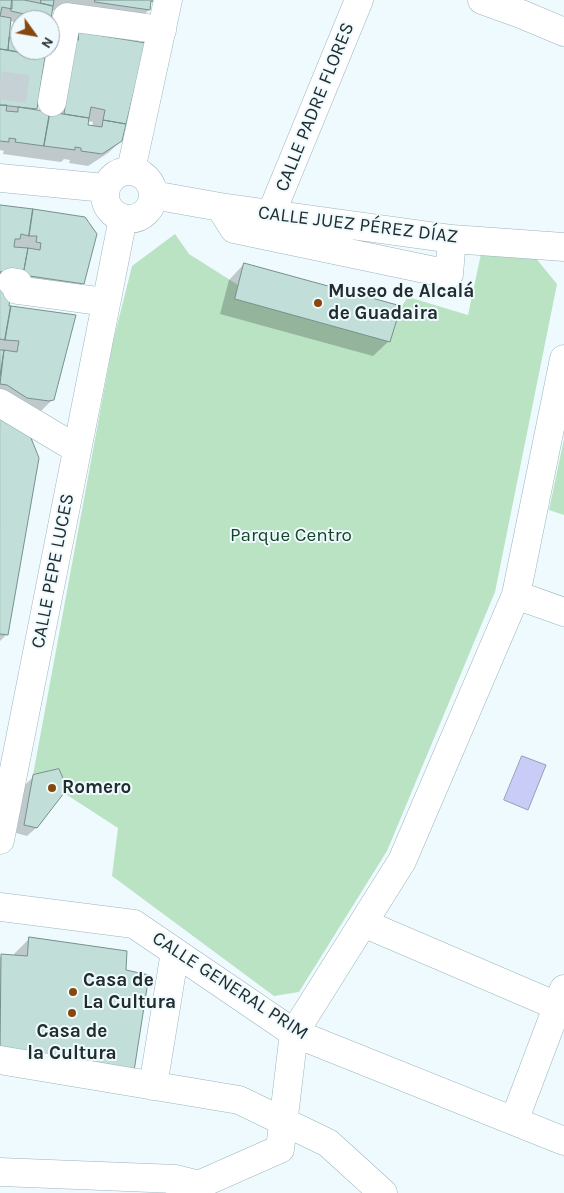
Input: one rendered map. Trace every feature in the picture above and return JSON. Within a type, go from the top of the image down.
[{"type":"street","points":[[132,170],[168,0]]},
{"type":"street","name":"CALLE PADRE FLORES","points":[[271,214],[359,0]]},
{"type":"street","points":[[482,0],[524,7],[564,32]]},
{"type":"street","points":[[48,96],[67,17],[162,30]]},
{"type":"street","points":[[132,170],[148,180],[152,187],[153,195],[151,204],[146,212],[134,219],[123,218],[114,214],[104,199],[105,188],[109,180],[117,173],[132,170]]},
{"type":"street","points":[[0,178],[105,188]]},
{"type":"street","name":"CALLE JUEZ PÉREZ DÍAZ","points":[[153,195],[220,207],[452,238],[564,246]]},
{"type":"street","points":[[220,207],[234,229],[449,274],[452,238]]},
{"type":"street","name":"CALLE PEPE LUCES","points":[[0,840],[123,218]]},
{"type":"street","points":[[14,286],[106,302]]},
{"type":"street","points":[[0,1172],[176,1179],[194,1190],[280,1149],[294,1033],[402,861],[516,595],[564,359]]},
{"type":"street","points":[[0,403],[77,449]]},
{"type":"street","points":[[516,595],[564,612]]},
{"type":"street","name":"CALLE GENERAL PRIM","points":[[0,908],[134,924],[294,1033],[514,1120],[564,1142]]},
{"type":"street","points":[[363,923],[561,998],[514,1120]]},
{"type":"street","points":[[153,1086],[175,952]]},
{"type":"street","points":[[0,1060],[239,1100],[328,1142],[383,1193]]},
{"type":"green space","name":"Parque Centro","points":[[175,234],[189,254],[238,285],[235,299],[389,341],[400,309],[408,297],[468,315],[482,249],[534,256],[557,284],[495,592],[387,851],[299,992],[274,996],[112,876],[118,828],[64,793],[65,783],[59,769],[33,775],[113,342],[132,266]]},
{"type":"green space","points":[[564,439],[564,515],[549,510]]},
{"type":"water","points":[[522,756],[546,765],[528,810],[504,800]]},
{"type":"building","points":[[0,0],[12,0],[12,9],[2,7],[0,16]]},
{"type":"building","points":[[12,0],[24,0],[53,6],[52,10],[11,10]]},
{"type":"building","points":[[41,0],[54,0],[53,6],[41,3]]},
{"type":"building","points":[[95,0],[155,0],[154,2],[151,1],[150,10],[95,2]]},
{"type":"building","points":[[0,16],[10,18],[10,29],[8,50],[0,49]]},
{"type":"building","points":[[79,32],[146,43],[126,124],[103,120],[105,110],[91,107],[89,118],[64,114],[75,39],[78,40]]},
{"type":"building","points":[[10,37],[10,50],[8,50]]},
{"type":"building","points":[[0,49],[10,51],[10,60],[45,60],[37,109],[0,105]]},
{"type":"building","points":[[0,105],[7,105],[6,111],[18,112],[18,107],[50,112],[44,146],[15,142],[16,139],[9,138],[9,142],[0,141]]},
{"type":"building","points":[[50,112],[89,118],[88,125],[102,127],[103,120],[126,124],[122,141],[102,154],[81,151],[81,148],[75,147],[75,150],[44,146]]},
{"type":"building","points":[[0,205],[33,209],[29,236],[21,234],[20,239],[15,239],[14,247],[28,248],[23,275],[0,272]]},
{"type":"building","points":[[33,209],[85,217],[97,234],[84,284],[23,275],[28,248],[40,250],[41,243],[36,242],[37,236],[29,236]]},
{"type":"building","name":"Museo de Alcalá de Guadaira","points":[[244,263],[401,306],[390,342],[235,299]]},
{"type":"building","points":[[0,272],[13,274],[9,306],[11,306],[5,340],[0,339]]},
{"type":"building","points":[[11,306],[76,315],[54,400],[27,398],[7,385],[0,384],[4,350],[17,352],[19,341],[5,340]]},
{"type":"building","points":[[0,350],[4,350],[0,376]]},
{"type":"building","points":[[0,414],[27,428],[39,458],[8,635],[0,634]]},
{"type":"building","points":[[59,769],[65,783],[64,793],[37,828],[24,825],[33,775]]},
{"type":"building","name":"Casa de la Cultura","points":[[29,937],[127,951],[126,970],[149,975],[134,1071],[0,1051],[1,954],[27,956]]},
{"type":"tunnel","points":[[0,85],[40,91]]},
{"type":"place","name":"Museo de Alcalá de Guadaira","points":[[318,303]]},
{"type":"place","name":"Romero","points":[[52,788]]},
{"type":"place","name":"Casa de La Cultura","points":[[73,992]]},
{"type":"place","name":"Casa de la Cultura","points":[[72,1013]]}]
